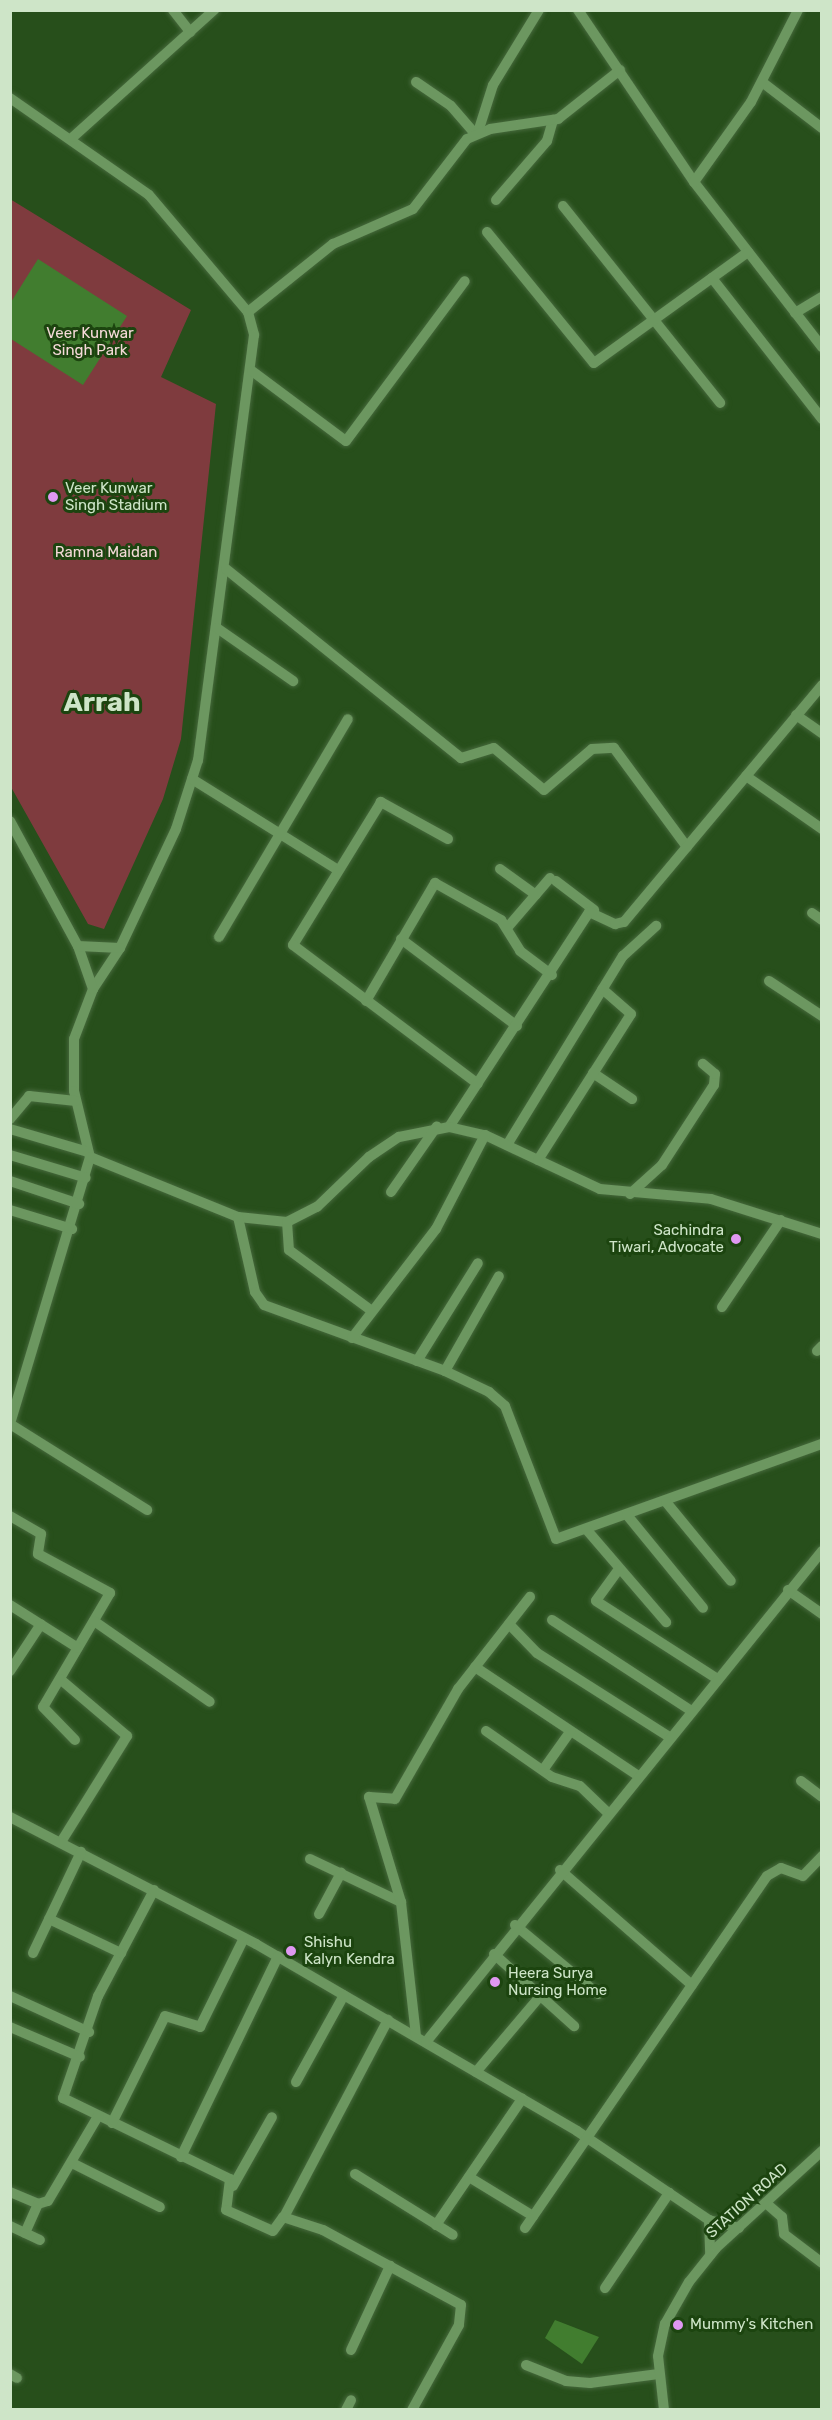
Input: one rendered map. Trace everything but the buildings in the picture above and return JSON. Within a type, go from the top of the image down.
[{"type":"street","points":[[172,10],[190,32]]},
{"type":"street","points":[[73,138],[214,10]]},
{"type":"street","points":[[248,312],[333,244],[412,209],[453,153],[476,133],[493,85],[539,10]]},
{"type":"street","points":[[578,10],[694,182],[822,347]]},
{"type":"street","points":[[694,182],[733,132],[762,82],[798,10]]},
{"type":"street","points":[[476,133],[553,120],[620,70]]},
{"type":"street","points":[[416,82],[451,106],[476,133]]},
{"type":"street","points":[[762,82],[822,128]]},
{"type":"street","points":[[10,98],[73,138],[149,195],[248,312],[254,335],[252,370],[226,569],[192,779],[176,829],[120,948],[93,990],[74,1039],[76,1101],[89,1154],[86,1178],[10,1424],[147,1510]]},
{"type":"street","points":[[496,200],[547,141],[553,120]]},
{"type":"street","points":[[563,206],[657,319],[720,403]]},
{"type":"street","points":[[487,232],[592,363],[657,319],[748,252]]},
{"type":"street","points":[[712,278],[822,419]]},
{"type":"street","points":[[252,370],[346,441],[465,281]]},
{"type":"street","points":[[795,313],[821,295]]},
{"type":"street","points":[[226,569],[461,758],[494,748],[544,790],[592,749],[614,748],[687,847]]},
{"type":"street","points":[[217,628],[292,681]]},
{"type":"street","points":[[507,928],[553,879],[594,910],[621,924],[822,685]]},
{"type":"street","points":[[796,715],[822,733]]},
{"type":"street","points":[[219,937],[348,719]]},
{"type":"street","points":[[746,776],[822,829]]},
{"type":"street","points":[[192,779],[338,870]]},
{"type":"street","points":[[448,839],[383,801],[293,945],[478,1084]]},
{"type":"street","points":[[10,821],[78,946],[93,990]]},
{"type":"street","points":[[500,869],[536,895]]},
{"type":"street","points":[[366,1000],[435,883],[507,928],[519,951],[552,975]]},
{"type":"street","points":[[449,1127],[594,910]]},
{"type":"street","points":[[507,1145],[628,950],[656,926]]},
{"type":"street","points":[[401,939],[517,1026]]},
{"type":"street","points":[[78,946],[120,948]]},
{"type":"street","points":[[770,981],[822,1016]]},
{"type":"street","points":[[538,1160],[631,1014],[602,989]]},
{"type":"street","points":[[630,1194],[662,1165],[714,1085],[715,1074],[703,1064]]},
{"type":"street","points":[[593,1073],[632,1099]]},
{"type":"street","points":[[10,1119],[28,1096],[76,1101]]},
{"type":"street","points":[[391,1192],[437,1126]]},
{"type":"street","points":[[10,1129],[89,1154],[238,1217],[287,1222],[317,1207],[369,1157],[399,1137],[437,1126],[449,1127],[485,1135],[600,1189],[630,1194],[711,1199],[822,1234]]},
{"type":"street","points":[[351,1338],[436,1229],[485,1135]]},
{"type":"street","points":[[10,1155],[86,1178]]},
{"type":"street","points":[[10,1181],[79,1204]]},
{"type":"street","points":[[10,1210],[72,1229]]},
{"type":"street","points":[[238,1217],[255,1292],[264,1305],[445,1371],[489,1392],[505,1406],[556,1539],[666,1502],[822,1444]]},
{"type":"street","points":[[722,1307],[781,1220]]},
{"type":"street","points":[[287,1222],[289,1250],[372,1311]]},
{"type":"street","points":[[417,1361],[478,1263]]},
{"type":"street","points":[[445,1371],[499,1276]]},
{"type":"street","points":[[666,1502],[731,1581]]},
{"type":"street","points":[[627,1515],[703,1608]]},
{"type":"street","points":[[10,1516],[41,1534],[37,1553],[109,1592],[43,1709],[75,1740]]},
{"type":"street","points":[[586,1528],[666,1622]]},
{"type":"street","points":[[426,2043],[515,1925],[822,1551]]},
{"type":"street","points":[[619,1569],[596,1601],[716,1678]]},
{"type":"street","points":[[788,1590],[822,1614]]},
{"type":"street","points":[[416,2036],[401,1902],[369,1797],[395,1799],[475,1667],[530,1597]]},
{"type":"street","points":[[10,1605],[78,1648]]},
{"type":"street","points":[[552,1620],[690,1710]]},
{"type":"street","points":[[94,1622],[210,1702]]},
{"type":"street","points":[[508,1623],[537,1653],[668,1736]]},
{"type":"street","points":[[10,1671],[41,1624]]},
{"type":"street","points":[[475,1667],[637,1775]]},
{"type":"street","points":[[60,1679],[127,1736],[61,1842]]},
{"type":"street","points":[[486,1731],[543,1770],[580,1786],[608,1812]]},
{"type":"street","points":[[543,1770],[570,1732]]},
{"type":"street","points":[[801,1780],[822,1797]]},
{"type":"street","points":[[10,1817],[278,1956],[588,2139],[709,2220],[739,2228]]},
{"type":"street","points":[[33,1953],[81,1852]]},
{"type":"street","points":[[525,2228],[767,1876],[781,1868],[803,1876],[822,1856]]},
{"type":"street","points":[[310,1859],[401,1902]]},
{"type":"street","points":[[560,1870],[692,1985]]},
{"type":"street","points":[[319,1914],[341,1873]]},
{"type":"street","points":[[154,1890],[98,1996],[89,2032],[63,2098],[228,2178],[233,2186]]},
{"type":"street","points":[[49,1918],[121,1953]]},
{"type":"street","points":[[515,1925],[598,1994]]},
{"type":"street","points":[[112,2123],[165,2016],[201,2027],[244,1938]]},
{"type":"street","points":[[494,1954],[574,2026]]},
{"type":"street","points":[[181,2157],[278,1956]]},
{"type":"street","points":[[296,2082],[344,1995]]},
{"type":"street","points":[[476,2072],[541,1995]]},
{"type":"street","points":[[10,1996],[89,2032]]},
{"type":"street","points":[[272,2117],[233,2186],[226,2210],[274,2231],[284,2217],[388,2020]]},
{"type":"street","points":[[10,2026],[80,2057]]},
{"type":"street","points":[[436,2225],[522,2099]]},
{"type":"street","points":[[25,2233],[38,2204],[51,2198],[74,2164],[99,2116]]},
{"type":"street","name":"STATION ROAD","points":[[664,2409],[658,2374],[665,2324],[710,2255],[822,2151]]},
{"type":"street","points":[[74,2164],[160,2207]]},
{"type":"street","points":[[355,2174],[453,2235]]},
{"type":"street","points":[[469,2177],[533,2216]]},
{"type":"street","points":[[10,2192],[38,2204]]},
{"type":"street","points":[[605,2288],[669,2193]]},
{"type":"street","points":[[767,2204],[782,2217],[784,2234],[822,2263]]},
{"type":"street","points":[[284,2217],[326,2231],[463,2310],[412,2409]]},
{"type":"street","points":[[709,2220],[710,2255]]},
{"type":"street","points":[[10,2226],[40,2240]]},
{"type":"street","points":[[351,2350],[390,2266]]},
{"type":"street","points":[[526,2365],[590,2383],[658,2374]]},
{"type":"green space","name":"Ramna Maidan","points":[[10,199],[191,310],[161,377],[216,404],[181,739],[163,799],[104,929],[88,924],[11,787]]},
{"type":"shaded area","points":[[38,259],[127,316],[83,385],[11,339],[11,302]]},
{"type":"shaded area","points":[[555,2320],[599,2337],[582,2364],[545,2338]]},
{"type":"place","name":"Veer Kunwar Singh Stadium","points":[[53,497]]},
{"type":"place","name":"Sachindra Tiwari, Advocate","points":[[736,1239]]},
{"type":"place","name":"Shishu Kalyn Kendra","points":[[291,1951]]},
{"type":"place","name":"Heera Surya Nursing Home","points":[[495,1982]]},
{"type":"place","name":"Mummy's Kitchen","points":[[678,2325]]},
{"type":"district","name":"Arrah","points":[[102,703]]},
{"type":"park label","name":"Veer Kunwar Singh Park","points":[[90,342]]}]
